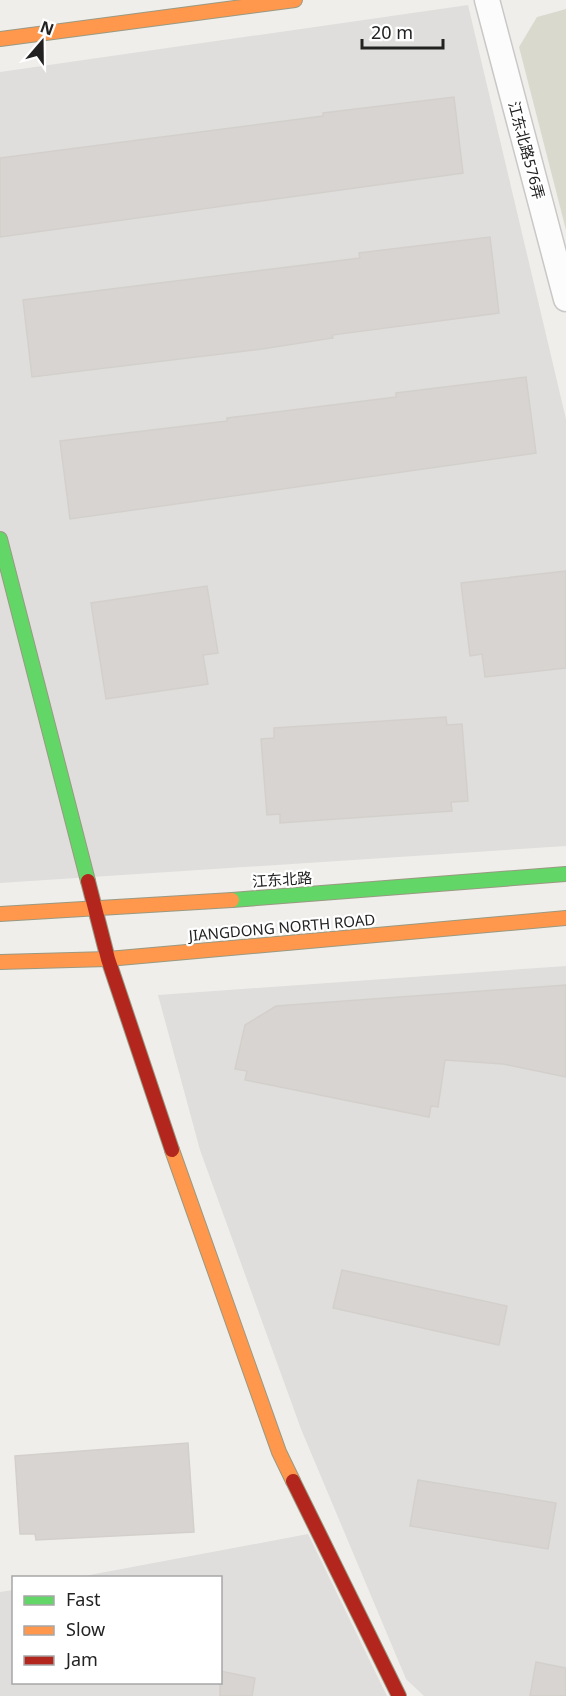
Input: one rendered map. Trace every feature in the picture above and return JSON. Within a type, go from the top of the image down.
[{"type":"main road","points":[[0,39],[295,0]]},
{"type":"main road","points":[[0,539],[108,959],[159,1113],[279,1452],[399,1696]]},
{"type":"main road","name":"江东北路","points":[[0,914],[96,910],[566,874]]},
{"type":"main road","name":"JIANGDONG NORTH ROAD","points":[[0,962],[108,959],[566,918]]},
{"type":"street","name":"江东北路576弄","points":[[487,0],[566,299]]},
{"type":"shaded area","points":[[468,5],[566,419],[566,846],[0,883],[0,72]]},
{"type":"shaded area","points":[[566,9],[566,230],[519,47],[537,17]]},
{"type":"shaded area","points":[[566,966],[566,1696],[424,1696],[406,1679],[301,1429],[200,1150],[158,995]]},
{"type":"shaded area","points":[[308,1534],[387,1696],[0,1696],[0,1592],[12,1590],[12,1684],[222,1684],[222,1576],[84,1576]]},
{"type":"building","points":[[454,97],[463,173],[0,237],[0,158]]},
{"type":"building","points":[[490,237],[499,313],[332,335],[333,338],[262,349],[32,377],[23,300],[360,258],[359,253]]},
{"type":"building","points":[[526,377],[536,453],[70,519],[60,441],[227,421],[227,418],[396,397],[396,393]]},
{"type":"building","points":[[566,571],[566,668],[485,677],[482,654],[470,656],[461,583]]},
{"type":"building","points":[[207,586],[218,653],[203,655],[208,684],[106,699],[91,603]]},
{"type":"building","points":[[446,717],[447,725],[462,724],[468,801],[451,802],[452,811],[280,823],[280,814],[267,815],[261,739],[274,738],[274,728]]},
{"type":"building","points":[[566,985],[566,1077],[503,1064],[445,1060],[438,1107],[431,1106],[429,1117],[245,1080],[247,1071],[235,1069],[245,1025],[276,1006]]},
{"type":"building","points":[[342,1270],[507,1306],[499,1345],[333,1308]]},
{"type":"building","points":[[188,1443],[194,1532],[36,1540],[35,1534],[20,1534],[15,1456]]},
{"type":"building","points":[[418,1480],[556,1503],[548,1549],[410,1526]]},
{"type":"building","points":[[536,1662],[566,1668],[566,1696],[530,1696]]},
{"type":"building","points":[[222,1671],[255,1678],[252,1696],[220,1696]]},
{"type":"traffic: fast","points":[[0,539],[88,881]]},
{"type":"traffic: fast","points":[[232,900],[566,874]]},
{"type":"traffic: slow","points":[[0,39],[295,0]]},
{"type":"traffic: slow","points":[[0,914],[232,900]]},
{"type":"traffic: slow","points":[[0,962],[108,959],[566,918]]},
{"type":"traffic: slow","points":[[172,1150],[279,1452],[293,1481]]},
{"type":"traffic: jam","points":[[88,881],[108,959],[172,1150]]},
{"type":"traffic: jam","points":[[293,1481],[399,1696]]}]
